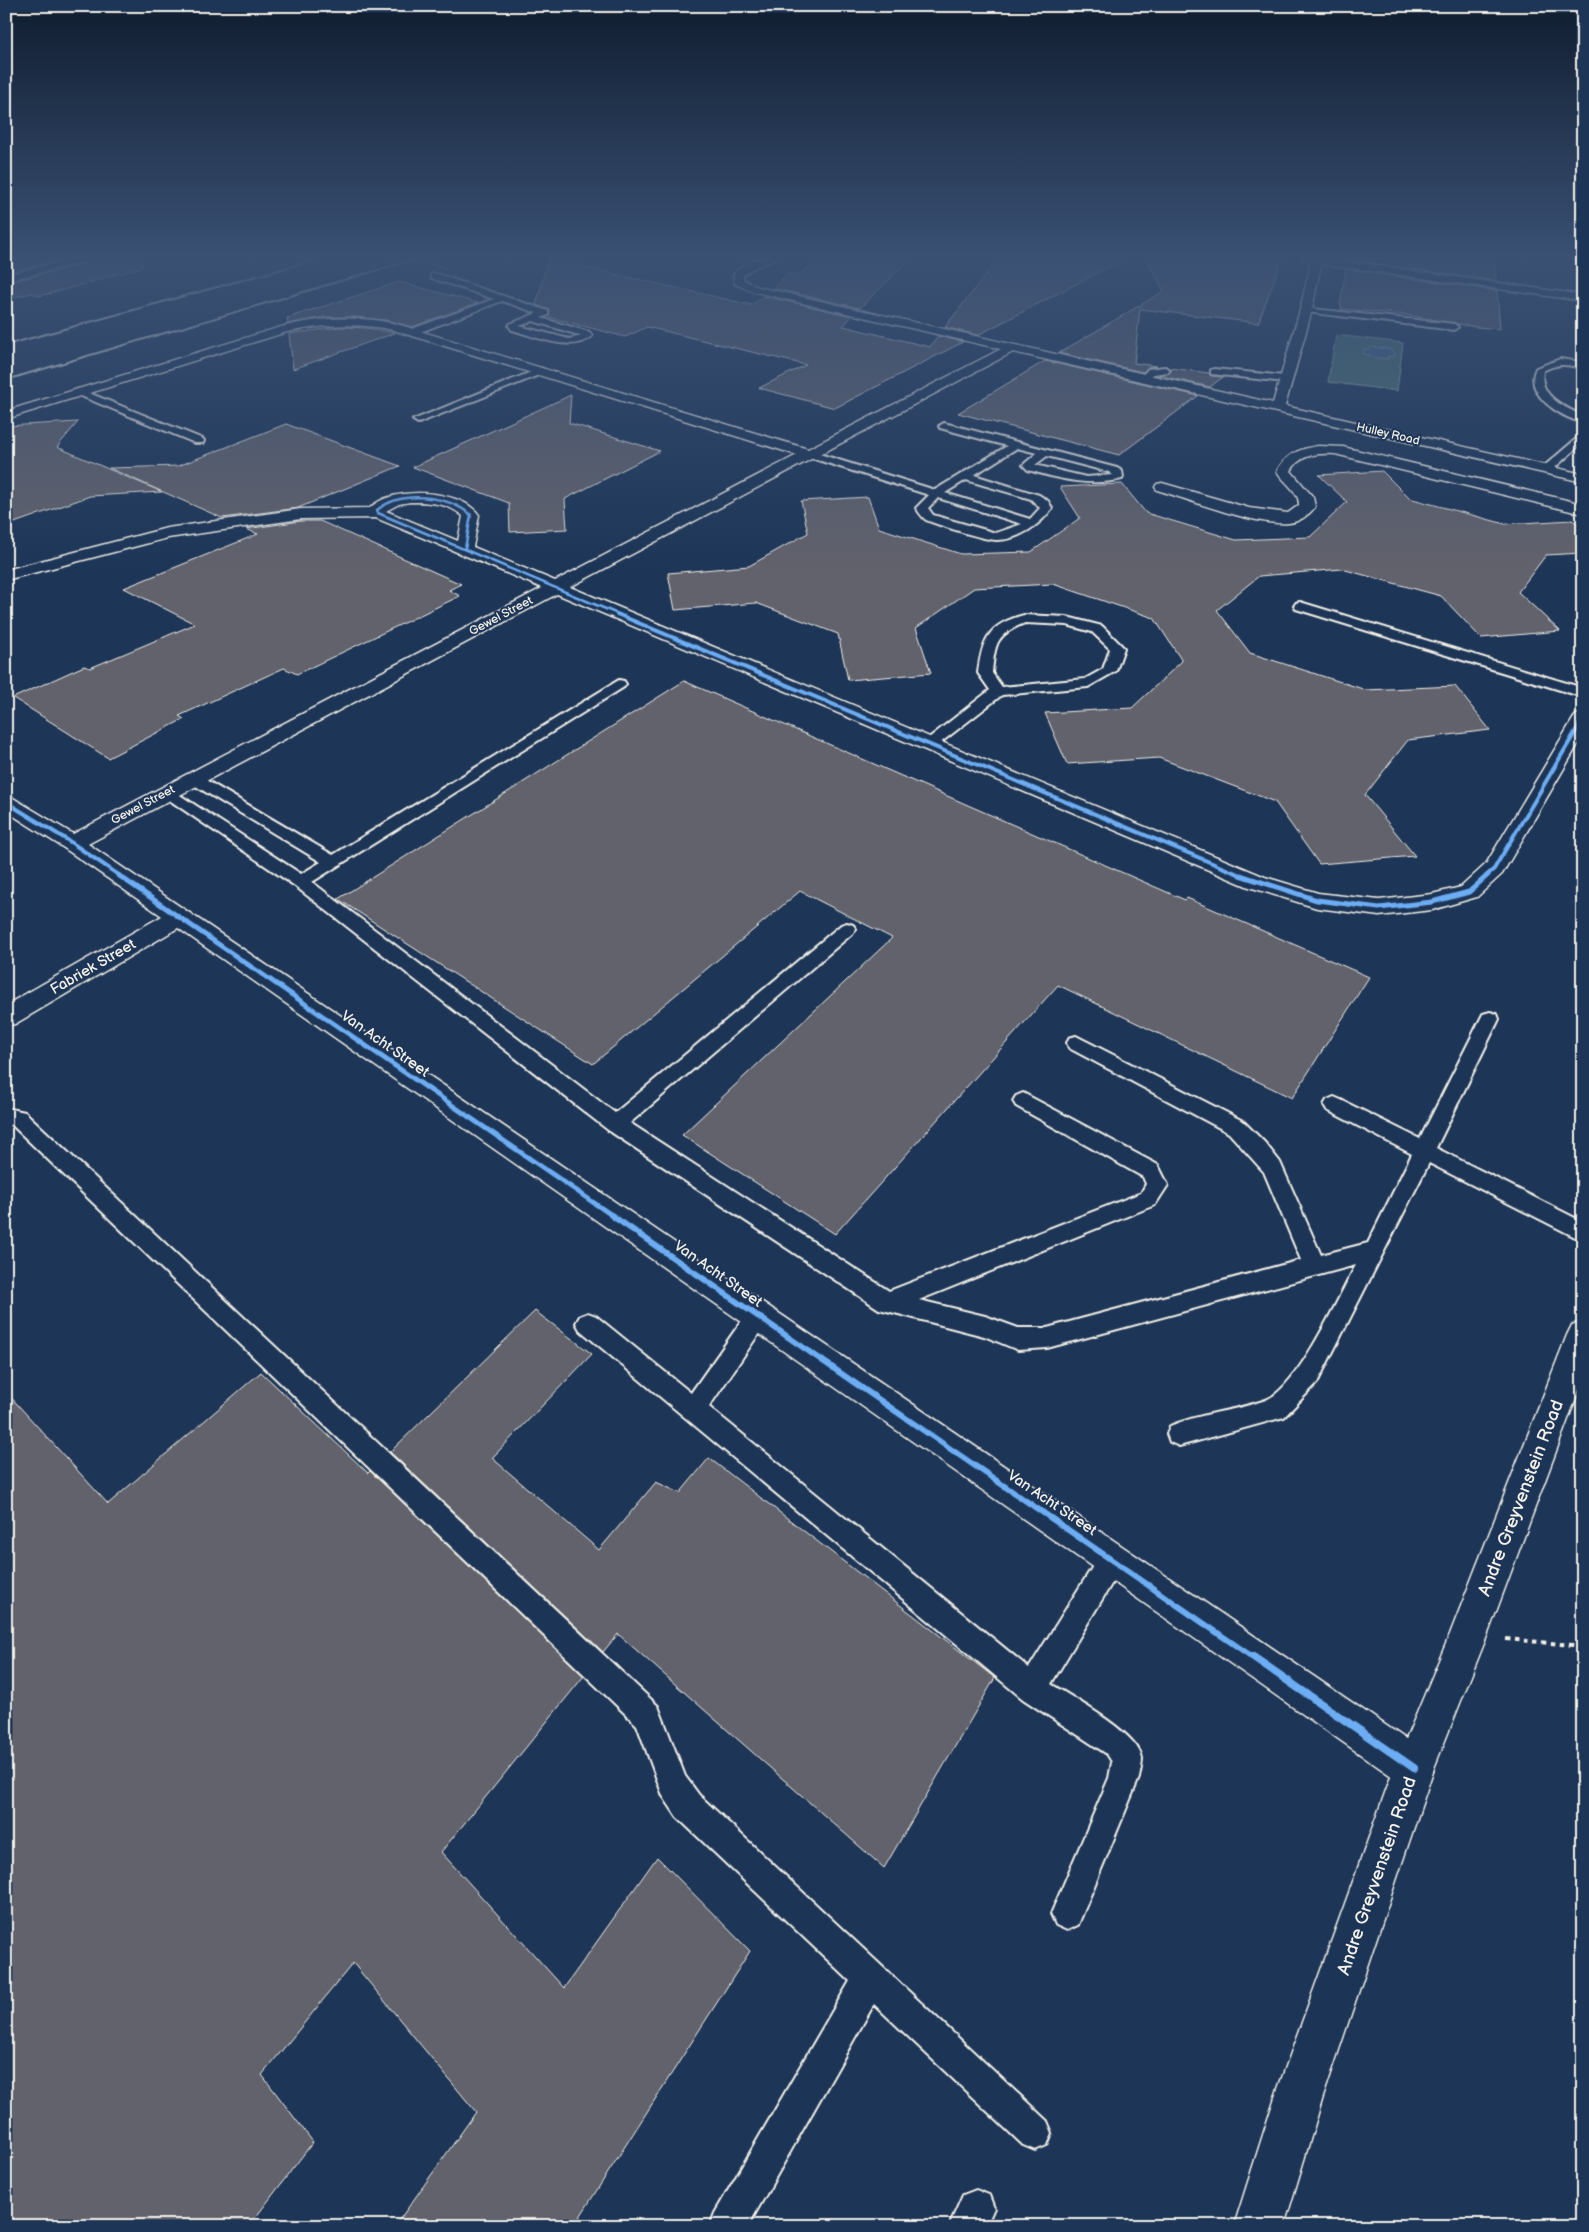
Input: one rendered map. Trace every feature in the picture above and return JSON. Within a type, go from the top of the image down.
[{"type":"street","points":[[6,415],[173,363]]},
{"type":"street","points":[[515,363],[809,454]]},
{"type":"street","name":"Gewel Street","points":[[72,843],[982,363]]},
{"type":"street","name":"Hulley Road","points":[[1078,363],[1583,478]]},
{"type":"street","points":[[1278,408],[1290,363]]},
{"type":"street","points":[[1162,487],[1256,514],[1291,518],[1307,507],[1308,501],[1305,494],[1288,479],[1284,472],[1286,465],[1305,452],[1321,449],[1343,451],[1583,509]]},
{"type":"street","points":[[378,513],[378,508],[388,502],[414,497],[431,498],[466,510],[471,515],[465,549]]},
{"type":"street","points":[[6,575],[167,533],[301,514],[378,513],[557,586],[1256,882],[1317,900],[1379,908],[1432,902],[1469,892],[1488,875],[1494,869],[1583,718]]},
{"type":"street","name":"Van Acht Street","points":[[6,802],[72,843],[1414,1768]]},
{"type":"street","name":"Fabriek Street","points":[[6,1017],[179,917]]},
{"type":"street","name":"Andre Greyvenstein Road","points":[[1259,2226],[1299,2097],[1414,1768],[1468,1636],[1583,1335]]},
{"type":"lane","points":[[1552,363],[1538,370],[1536,378],[1544,395],[1550,401],[1583,420]]},
{"type":"lane","points":[[1144,378],[1151,371],[1165,370]]},
{"type":"lane","points":[[418,420],[541,371]]},
{"type":"lane","points":[[1214,372],[1285,378]]},
{"type":"lane","points":[[79,392],[199,441]]},
{"type":"lane","points":[[944,426],[1113,470],[1118,473],[1118,477],[1110,480],[1080,480],[1032,468],[1028,465],[1032,460],[1044,453]]},
{"type":"lane","points":[[1546,470],[1582,437]]},
{"type":"lane","points":[[965,476],[1035,497],[1044,502],[1046,508],[1044,514],[1031,523],[1007,535],[986,536],[929,517],[922,508],[936,494],[965,476],[1015,446]]},
{"type":"lane","points":[[809,454],[1031,523]]},
{"type":"lane","points":[[1300,606],[1583,693]]},
{"type":"lane","points":[[930,744],[998,691],[1088,683],[1109,671],[1117,648],[1097,629],[1067,621],[1024,619],[1002,627],[988,647],[985,673],[998,691]]},
{"type":"lane","points":[[301,882],[619,684]]},
{"type":"lane","points":[[194,779],[333,862]]},
{"type":"lane","points":[[167,793],[301,882],[614,1124],[887,1302],[985,1326],[1018,1339],[1047,1338],[1375,1250]]},
{"type":"lane","points":[[614,1124],[847,929]]},
{"type":"lane","points":[[1179,1434],[1275,1409],[1309,1375],[1375,1250],[1490,1018]]},
{"type":"lane","points":[[1076,1044],[1236,1127],[1258,1149],[1273,1168],[1315,1266]]},
{"type":"lane","points":[[887,1302],[1148,1199],[1157,1185],[1151,1171],[1023,1101]]},
{"type":"lane","points":[[1334,1105],[1583,1232]]},
{"type":"lane","points":[[6,1116],[18,1118],[648,1716],[674,1784],[688,1806],[1034,2133]]},
{"type":"lane","points":[[693,1410],[758,1316]]},
{"type":"lane","points":[[588,1323],[1033,1689],[1117,1744],[1126,1758],[1124,1778],[1067,1914]]},
{"type":"lane","points":[[1033,1689],[1112,1559]]},
{"type":"lane","points":[[728,2226],[870,1979]]},
{"type":"path","points":[[1468,1636],[1583,1646]]},
{"type":"green space","points":[[1331,363],[1400,363],[1397,391],[1328,382]]},
{"type":"building","points":[[292,363],[310,363],[293,369]]},
{"type":"building","points":[[798,363],[922,363],[835,408],[759,388],[806,365]]},
{"type":"building","points":[[1041,363],[1054,363],[1198,396],[1119,455],[958,413]]},
{"type":"building","points":[[1104,363],[1135,363],[1156,366],[1148,367],[1143,372]]},
{"type":"building","points":[[1170,368],[1209,373],[1211,376],[1223,377],[1210,387],[1158,375],[1169,373],[1172,370]]},
{"type":"building","points":[[571,395],[569,423],[660,451],[565,499],[567,529],[510,532],[509,503],[413,467]]},
{"type":"building","points":[[78,422],[57,447],[162,492],[90,496],[6,526],[6,426]]},
{"type":"building","points":[[286,424],[400,466],[298,508],[222,518],[109,468],[178,466]]},
{"type":"building","points":[[1382,471],[1409,498],[1505,524],[1572,520],[1583,527],[1583,553],[1546,555],[1518,592],[1560,631],[1481,638],[1441,596],[1342,569],[1259,576],[1217,610],[1250,653],[1366,690],[1455,686],[1490,730],[1408,740],[1365,795],[1415,856],[1319,864],[1275,802],[1159,758],[1067,764],[1045,713],[1132,708],[1182,661],[1154,618],[1053,584],[974,588],[916,628],[931,673],[848,680],[838,634],[756,603],[675,610],[668,573],[749,566],[808,533],[801,501],[868,497],[879,528],[961,554],[1031,552],[1080,518],[1060,487],[1122,484],[1146,513],[1236,540],[1310,537],[1347,502],[1319,475]]},
{"type":"building","points":[[301,521],[320,521],[461,584],[449,590],[460,596],[297,674],[284,668],[179,716],[184,719],[108,758],[13,698],[84,666],[90,668],[195,624],[124,588],[258,534],[246,529]]},
{"type":"building","points":[[684,681],[1185,900],[1187,898],[1369,977],[1292,1098],[1058,985],[835,1234],[682,1135],[892,938],[800,891],[593,1064],[338,899]]},
{"type":"building","points":[[535,1311],[592,1354],[492,1458],[599,1550],[656,1482],[680,1493],[709,1458],[995,1678],[884,1868],[618,1634],[603,1652],[390,1452]]},
{"type":"building","points":[[261,1372],[368,1473],[370,1471],[584,1676],[441,1852],[564,1988],[657,1857],[750,1951],[574,2226],[395,2226],[476,2112],[353,1963],[262,2075],[313,2142],[249,2226],[6,2226],[6,1392],[108,1504]]},
{"type":"railway","points":[[6,380],[63,363]]},
{"type":"cycle path","points":[[465,549],[471,515],[452,503],[424,498],[410,498],[396,500],[385,504],[377,510],[378,513],[1257,882],[1317,900],[1379,908],[1432,902],[1469,892],[1494,869],[1583,719]]},
{"type":"cycle path","points":[[6,802],[72,843],[1414,1768]]}]
